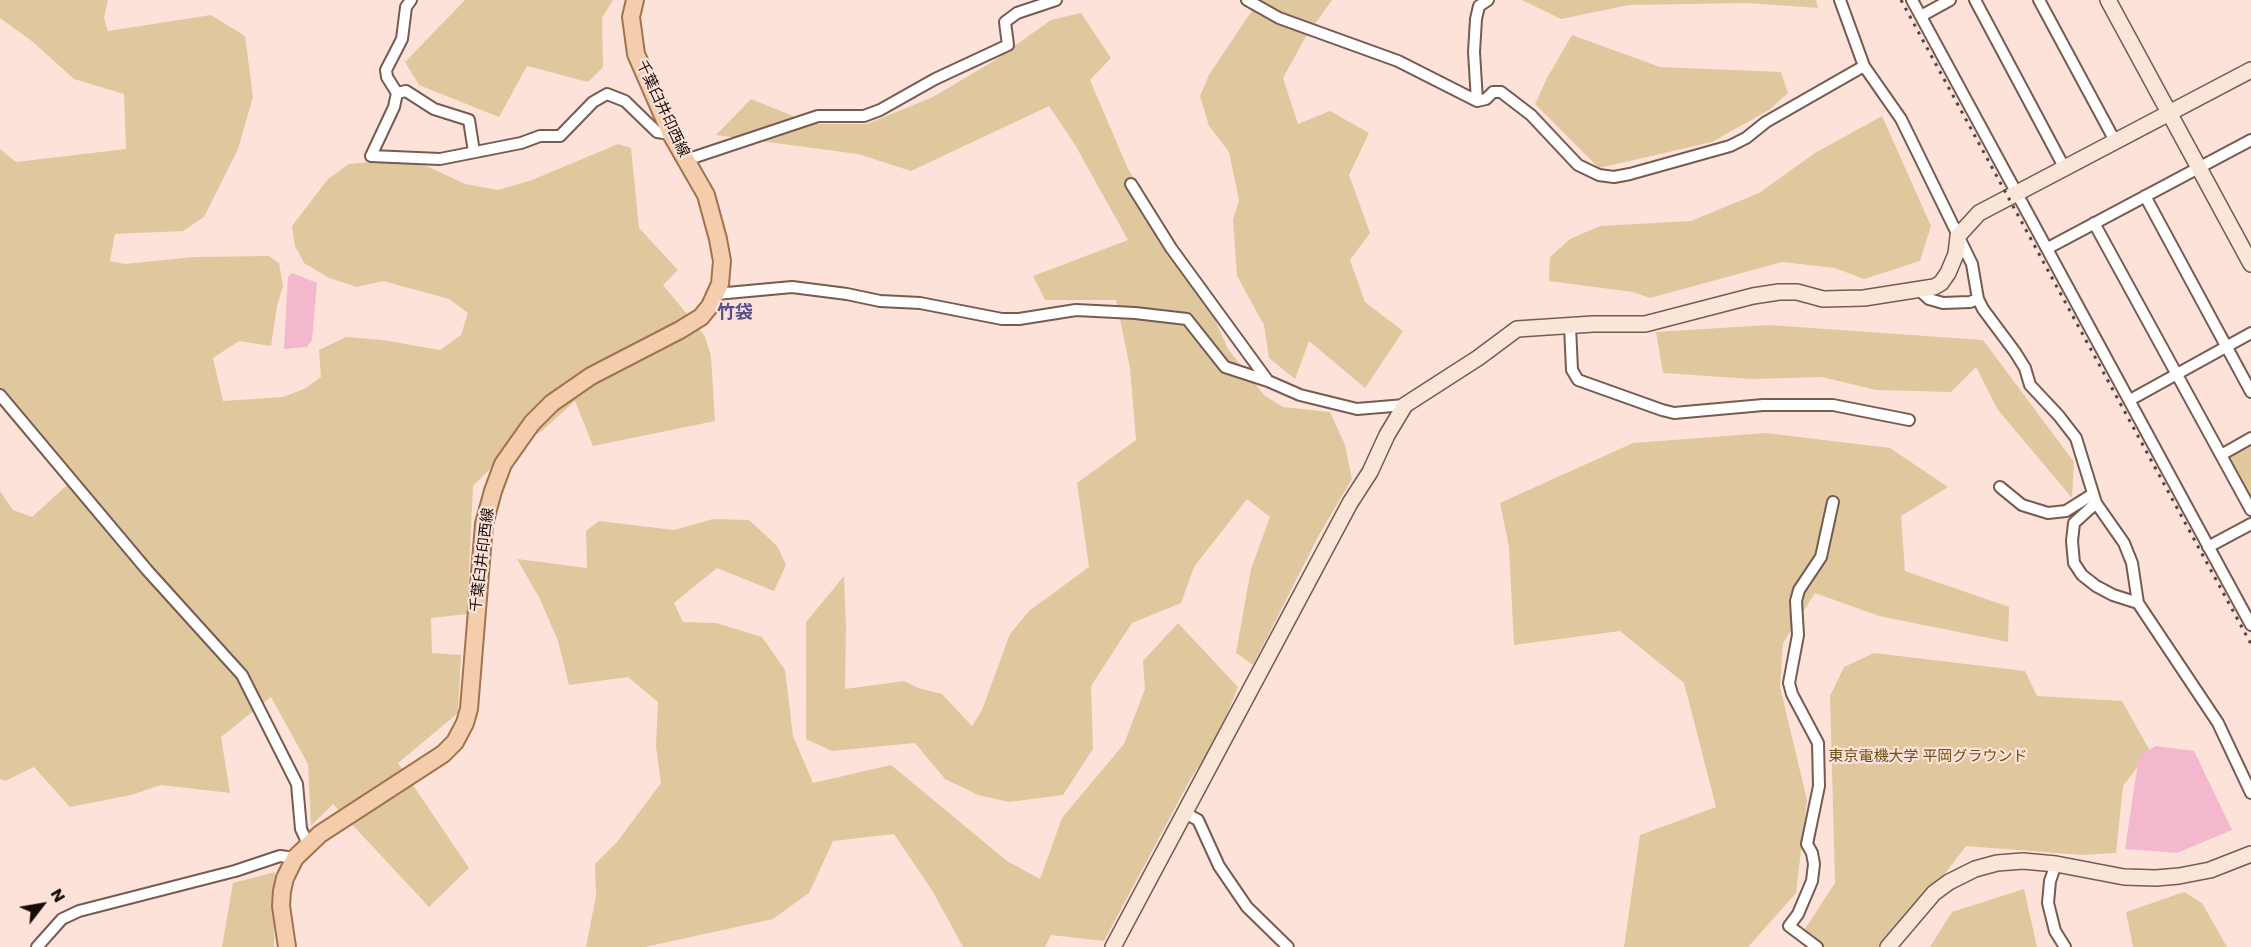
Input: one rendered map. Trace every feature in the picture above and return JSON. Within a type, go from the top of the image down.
[{"type":"main road","name":"千葉臼井印西線","points":[[286,947],[281,906],[282,891],[285,878],[295,858],[308,844],[443,754],[460,734],[469,709],[484,524],[492,490],[503,464],[532,423],[552,403],[591,376],[701,317],[716,294],[722,273],[718,239],[706,195],[671,134],[636,54],[631,17],[635,0]]},
{"type":"street","points":[[411,0],[406,7],[402,39],[386,70],[387,77],[396,93],[394,107],[371,156],[440,159],[521,143],[540,136],[560,136],[593,102],[607,94],[625,101],[657,132],[671,134]]},
{"type":"street","points":[[686,160],[818,116],[864,116],[880,110],[935,79],[1008,45],[1005,22],[1017,13],[1056,0]]},
{"type":"street","points":[[1247,0],[1279,18],[1398,62],[1478,101],[1486,99],[1493,92],[1501,92],[1531,115],[1578,165],[1599,175],[1614,177],[1730,146],[1746,138],[1766,122],[1864,66]]},
{"type":"street","points":[[1478,101],[1474,52],[1476,19],[1479,6],[1488,0]]},
{"type":"street","points":[[1840,0],[1864,66],[1901,119],[1972,264],[1978,299],[1983,309],[2020,360],[2030,385],[2076,438],[2094,498],[2124,543],[2132,563],[2138,603],[2218,723],[2251,793]]},
{"type":"street","points":[[1912,0],[2251,625]]},
{"type":"street","points":[[1921,16],[1950,0]]},
{"type":"street","points":[[1975,0],[2064,167]]},
{"type":"street","points":[[2040,0],[2115,141]]},
{"type":"street","points":[[2109,0],[2251,264]]},
{"type":"street","points":[[1113,947],[1350,503],[1370,472],[1387,435],[1405,405],[1478,358],[1517,329],[1593,324],[1645,324],[1779,292],[1797,292],[1823,299],[1864,298],[1934,287],[1941,283],[1948,273],[1956,254],[1958,236],[1979,213],[2251,70]]},
{"type":"street","points":[[396,93],[406,91],[434,109],[469,120],[474,152]]},
{"type":"street","points":[[2048,248],[2251,140]]},
{"type":"street","points":[[1131,184],[1171,248],[1268,381]]},
{"type":"street","points":[[2145,196],[2251,392]]},
{"type":"street","points":[[2094,223],[2251,510]]},
{"type":"street","points":[[716,294],[792,287],[880,301],[920,303],[1002,319],[1019,319],[1076,310],[1136,313],[1187,319],[1225,367],[1268,381],[1300,395],[1356,409],[1405,405]]},
{"type":"street","points":[[1920,291],[1929,299],[1943,303],[1970,302],[1978,299]]},
{"type":"street","points":[[1570,326],[1572,370],[1578,380],[1662,411],[1674,413],[1763,405],[1833,405],[1909,420]]},
{"type":"street","points":[[2130,400],[2251,333]]},
{"type":"street","points":[[0,395],[147,570],[242,675],[297,784],[302,830],[308,844]]},
{"type":"street","points":[[2221,455],[2251,438]]},
{"type":"street","points":[[2000,487],[2022,505],[2048,513],[2066,511],[2094,498]]},
{"type":"street","points":[[2094,498],[2074,523],[2072,541],[2074,563],[2082,576],[2096,586],[2112,596],[2138,603]]},
{"type":"street","points":[[1817,947],[1789,926],[1798,914],[1812,881],[1814,864],[1808,844],[1819,786],[1818,743],[1792,694],[1789,683],[1798,635],[1796,601],[1799,590],[1821,557],[1833,502]]},
{"type":"street","points":[[2208,547],[2251,524]]},
{"type":"street","points":[[1185,813],[1198,820],[1219,866],[1247,907],[1288,947]]},
{"type":"street","points":[[1888,947],[1934,893],[1975,869],[1997,862],[2023,861],[2056,864],[2124,877],[2156,878],[2210,870],[2251,854]]},
{"type":"street","points":[[37,947],[62,920],[79,911],[235,872],[280,856],[295,858]]},
{"type":"street","points":[[2056,864],[2050,881],[2048,903],[2055,931],[2065,947]]},
{"type":"green space","points":[[0,0],[108,0],[104,18],[108,31],[211,15],[245,36],[253,97],[238,149],[204,217],[183,231],[115,234],[110,261],[125,264],[194,257],[269,256],[279,263],[283,286],[277,306],[271,346],[239,341],[213,358],[223,401],[283,397],[304,389],[321,377],[319,350],[346,337],[383,340],[440,350],[461,335],[468,313],[449,299],[383,281],[357,287],[329,278],[304,263],[295,246],[292,226],[328,179],[349,164],[393,160],[427,166],[465,184],[498,190],[532,180],[618,144],[631,148],[639,228],[678,270],[663,285],[705,336],[711,357],[715,421],[593,446],[575,401],[543,430],[502,457],[473,486],[467,614],[431,618],[432,653],[461,655],[458,713],[398,763],[469,868],[429,907],[333,804],[311,826],[308,764],[271,697],[221,737],[230,793],[161,785],[131,795],[70,807],[34,767],[5,781],[0,779],[0,491],[13,510],[32,517],[76,477],[0,389],[0,149],[16,162],[126,149],[124,94],[74,79],[33,42],[0,18]]},
{"type":"green space","points":[[465,0],[613,0],[602,18],[603,67],[588,82],[527,66],[499,117],[419,85],[405,62]]},
{"type":"green space","points":[[1259,0],[1332,0],[1305,38],[1283,78],[1298,124],[1330,111],[1369,133],[1349,175],[1370,233],[1350,260],[1365,302],[1403,331],[1365,388],[1309,341],[1295,379],[1269,358],[1264,325],[1237,276],[1233,220],[1239,200],[1229,152],[1209,126],[1200,96],[1209,75]]},
{"type":"green space","points":[[1522,0],[1816,0],[1818,8],[1747,3],[1629,5],[1561,19]]},
{"type":"green space","points":[[1081,13],[1111,58],[1090,80],[1128,169],[1192,268],[1228,349],[1264,395],[1283,407],[1330,412],[1345,445],[1352,479],[1319,535],[1253,665],[1236,653],[1251,569],[1270,517],[1247,499],[1194,567],[1181,603],[1132,623],[1091,686],[1093,749],[1063,795],[1009,802],[978,795],[945,779],[915,743],[832,751],[806,739],[806,622],[844,576],[845,689],[904,681],[918,688],[942,694],[972,726],[982,710],[1010,634],[1029,611],[1089,567],[1077,483],[1136,440],[1130,368],[1116,300],[1045,300],[1033,276],[1128,240],[1074,143],[1049,106],[911,171],[858,154],[716,135],[751,99],[813,124],[867,124],[933,97],[992,62],[1051,20]]},
{"type":"green space","points":[[1572,35],[1660,67],[1781,72],[1788,93],[1769,110],[1712,142],[1599,168],[1535,104]]},
{"type":"green space","points":[[1882,116],[1931,226],[1920,261],[1864,279],[1835,268],[1782,262],[1650,298],[1633,292],[1549,281],[1550,257],[1570,239],[1600,226],[1691,221],[1759,193],[1815,153]]},
{"type":"green space","points":[[1769,325],[1983,340],[2074,462],[2072,498],[1998,410],[1976,367],[1951,392],[1876,390],[1822,377],[1752,379],[1663,373],[1656,332]]},
{"type":"green space","points":[[1766,433],[1890,448],[1948,487],[1901,516],[1905,571],[2009,607],[2008,642],[1879,616],[1815,593],[1783,643],[1780,687],[1807,800],[1796,893],[1748,947],[1624,947],[1640,835],[1716,807],[1684,683],[1620,631],[1514,645],[1509,547],[1500,503],[1633,443]]},
{"type":"green space","points":[[2251,441],[2251,504],[2224,455]]},
{"type":"green space","points":[[713,519],[749,520],[777,546],[786,565],[774,591],[717,568],[674,603],[683,622],[716,623],[762,637],[785,670],[793,736],[813,783],[891,765],[1007,861],[1040,879],[1062,818],[1124,744],[1145,689],[1143,661],[1178,623],[1238,687],[1216,741],[1191,778],[1104,941],[1051,935],[1045,947],[963,947],[933,892],[894,834],[833,841],[809,893],[773,919],[645,947],[586,947],[596,896],[595,864],[617,842],[661,783],[656,746],[658,702],[628,677],[569,685],[558,641],[540,599],[517,559],[587,568],[586,531],[599,521],[674,530]]},
{"type":"green space","name":"東京電機大学 平岡グラウンド","points":[[1874,653],[2025,671],[2037,696],[2122,701],[2150,751],[2123,786],[2116,853],[2082,855],[1966,846],[1889,947],[1817,947],[1801,935],[1835,883],[1830,696],[1844,667]]},
{"type":"green space","points":[[275,872],[274,947],[222,947],[233,883]]},
{"type":"green space","points":[[2024,889],[2037,947],[1930,947],[1952,912]]},
{"type":"green space","points":[[2184,892],[2202,903],[2227,947],[2133,947],[2126,912]]},
{"type":"shaded area","points":[[292,273],[317,283],[312,340],[307,347],[284,349],[288,277]]},
{"type":"shaded area","points":[[2156,746],[2194,751],[2232,830],[2177,853],[2125,849],[2139,756]]},
{"type":"railway","points":[[1901,0],[2251,644]]},
{"type":"district","name":"竹袋","points":[[735,313]]}]
